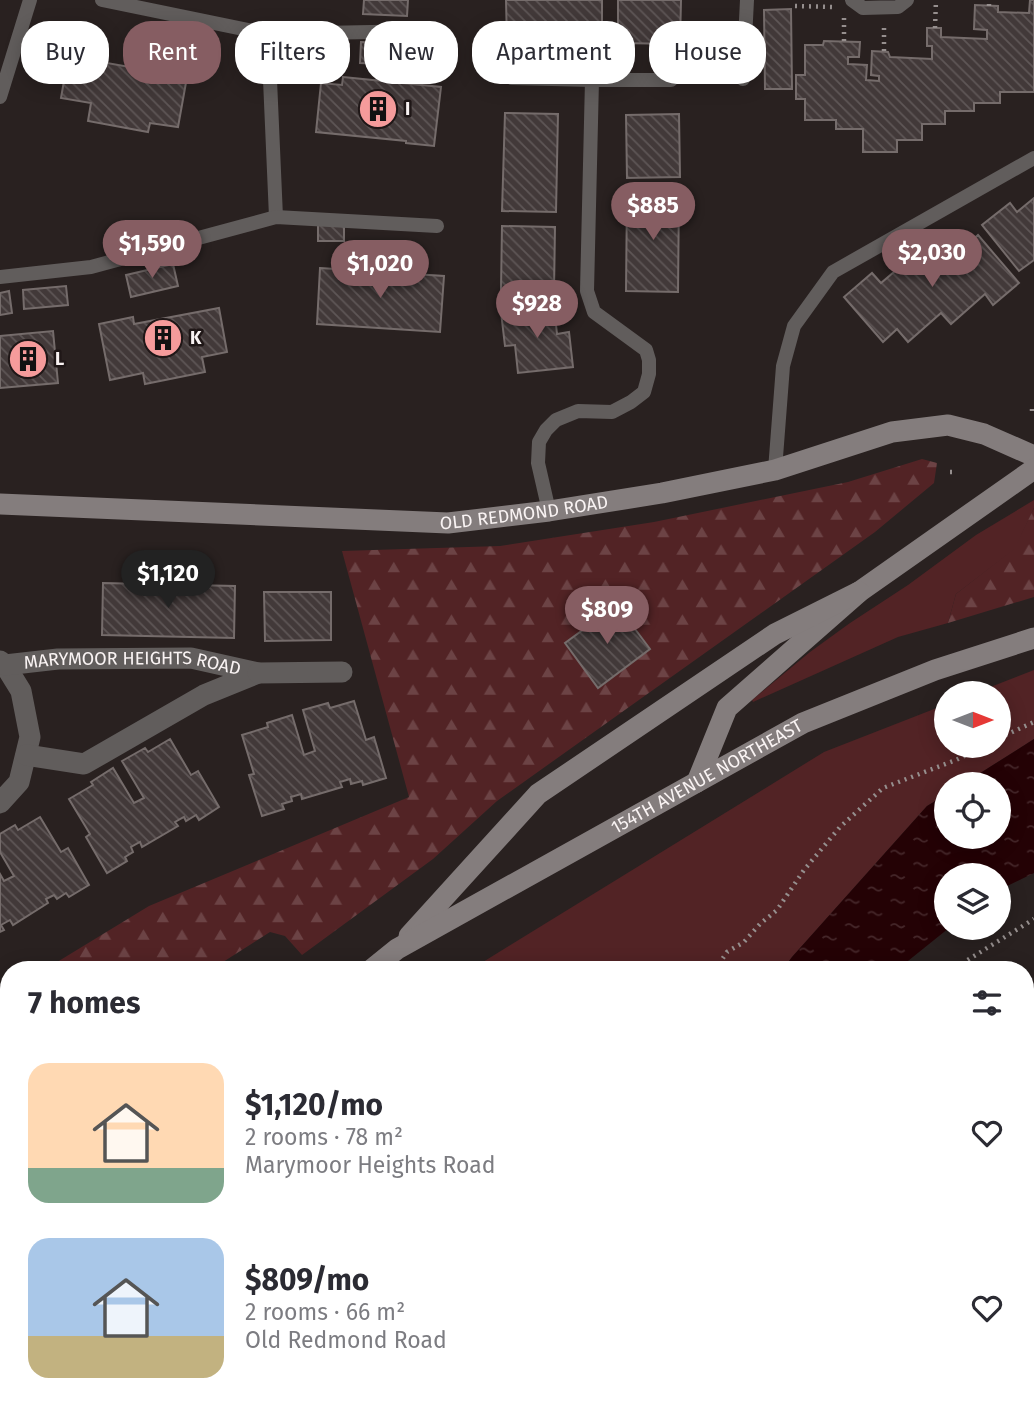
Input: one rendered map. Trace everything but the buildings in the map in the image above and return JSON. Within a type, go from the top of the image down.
[{"type":"main road","name":"OLD REDMOND ROAD","points":[[0,504],[448,523],[549,511],[662,493],[775,470],[892,432],[948,425],[984,435],[1034,456]]},
{"type":"main road","points":[[696,782],[727,708],[859,592],[1034,469]]},
{"type":"main road","points":[[382,961],[397,949],[538,794],[775,634],[859,592]]},
{"type":"main road","name":"154TH AVENUE NORTHEAST","points":[[397,949],[803,723],[935,670],[1034,638]]},
{"type":"street","name":"MARYMOOR HEIGHTS ROAD","points":[[2,663],[58,659],[191,658],[258,673],[342,672]]},
{"type":"street","points":[[0,803],[19,782],[30,737],[21,691],[2,663]]},
{"type":"street","name":"MARYMOOR HEIGHTS ROAD","points":[[26,755],[84,764],[204,695],[258,673]]},
{"type":"lane","points":[[0,97],[30,0]]},
{"type":"lane","points":[[102,0],[235,27]]},
{"type":"lane","points":[[746,21],[747,0]]},
{"type":"lane","points":[[848,3],[863,8],[898,7],[907,0]]},
{"type":"lane","points":[[270,84],[276,217]]},
{"type":"lane","points":[[549,511],[538,463],[539,442],[545,430],[556,420],[578,411],[612,412],[631,402],[644,392],[649,374],[646,350],[594,312],[587,291],[592,84]]},
{"type":"lane","points":[[775,470],[783,366],[794,326],[833,272],[1034,158]]},
{"type":"lane","points":[[0,277],[91,267],[276,217],[437,226]]},
{"type":"path","points":[[935,28],[936,0]]},
{"type":"path","points":[[844,41],[848,3]]},
{"type":"path","points":[[1012,732],[1034,722]]},
{"type":"path","points":[[721,961],[727,952],[744,942],[777,910],[804,870],[840,827],[883,788],[960,758]]},
{"type":"path","points":[[966,961],[1034,919]]},
{"type":"green space","points":[[922,459],[937,463],[934,483],[875,532],[497,801],[433,859],[302,955],[285,936],[270,932],[225,961],[59,961],[149,906],[409,797],[342,551],[500,546],[654,522],[848,482]]},
{"type":"green space","points":[[1034,500],[1034,508],[1015,549],[956,594],[948,623],[898,637],[753,702],[752,700],[810,652],[850,623],[976,535]]},
{"type":"green space","points":[[1034,508],[1034,597],[948,623],[956,594],[1014,549]]},
{"type":"green space","points":[[1034,670],[1034,739],[1012,753],[1012,681],[1006,681]]},
{"type":"green space","points":[[934,709],[934,758],[1004,758],[982,772],[934,772],[934,802],[927,806],[789,961],[485,961],[824,752]]},
{"type":"water","points":[[1034,739],[1034,873],[1011,884],[1011,863],[934,863],[934,940],[908,961],[789,961],[792,957],[927,806],[934,802],[934,849],[1011,849],[1011,772],[982,772],[1004,758],[1012,758],[1012,753]]},
{"type":"place","name":"I","points":[[378,109]]},
{"type":"place","name":"K","points":[[163,338]]},
{"type":"place","name":"L","points":[[28,359]]}]
